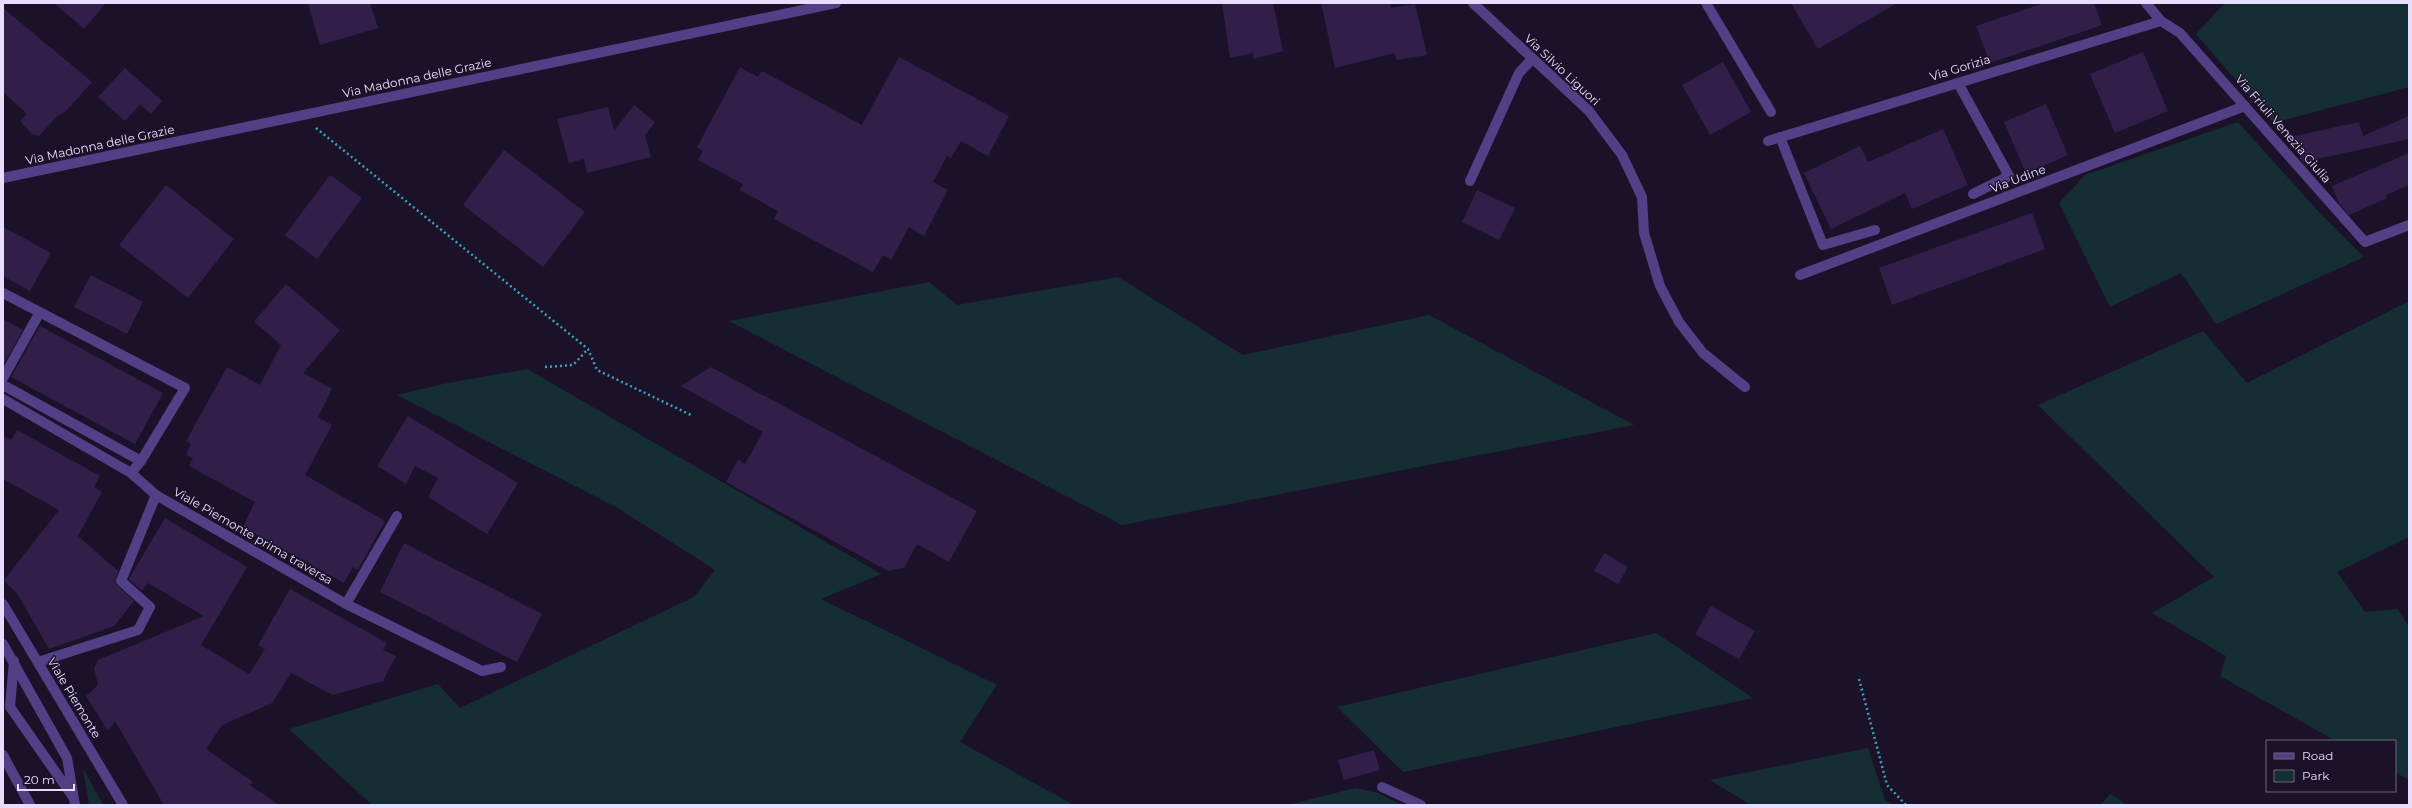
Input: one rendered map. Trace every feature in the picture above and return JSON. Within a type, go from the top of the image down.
[{"type":"street","name":"Via Madonna delle Grazie","points":[[3,178],[836,3]]},
{"type":"street","name":"Via Silvio Liguori","points":[[1473,3],[1589,111],[1622,155],[1642,197],[1644,233],[1660,286],[1679,322],[1703,353],[1746,387]]},
{"type":"street","points":[[1706,3],[1771,112]]},
{"type":"street","name":"Via Friuli Venezia Giulia","points":[[2146,3],[2161,21],[2180,33],[2365,242],[2409,225]]},
{"type":"street","name":"Via Gorizia","points":[[1768,140],[2161,21]]},
{"type":"street","points":[[1470,181],[1519,73],[1532,59]]},
{"type":"street","points":[[1958,82],[2010,176],[1973,194]]},
{"type":"street","name":"Via Udine","points":[[1800,276],[2245,106]]},
{"type":"street","points":[[1780,137],[1823,245],[1875,230]]},
{"type":"street","points":[[3,293],[185,388],[141,461],[131,473]]},
{"type":"street","points":[[3,378],[40,312]]},
{"type":"street","points":[[3,385],[141,461]]},
{"type":"street","name":"Viale Piemonte prima traversa","points":[[3,400],[131,473],[156,495],[346,604],[482,671],[501,667]]},
{"type":"street","points":[[38,662],[138,630],[150,607],[121,581],[156,495]]},
{"type":"street","points":[[346,604],[397,516]]},
{"type":"street","name":"Viale Piemonte","points":[[3,604],[123,805]]},
{"type":"street","points":[[3,644],[14,660],[67,758],[74,802]]},
{"type":"street","points":[[14,660],[10,707],[74,802]]},
{"type":"street","points":[[3,755],[30,805]]},
{"type":"street","points":[[1382,787],[1421,805]]},
{"type":"path","points":[[305,115],[319,131],[588,349],[597,370],[693,416]]},
{"type":"path","points":[[545,367],[573,365],[588,349]]},
{"type":"path","points":[[1859,679],[1887,785],[1906,805]]},
{"type":"green space","points":[[2409,3],[2409,87],[2273,123],[2196,34],[2224,4]]},
{"type":"green space","points":[[2238,122],[2317,210],[2364,257],[2216,324],[2181,273],[2110,307],[2059,203],[2085,175]]},
{"type":"green space","points":[[1118,277],[1243,355],[1429,315],[1634,425],[1122,525],[729,321],[929,282],[957,305]]},
{"type":"green space","points":[[2409,301],[2409,537],[2337,572],[2365,612],[2398,609],[2409,627],[2409,780],[2396,773],[2396,740],[2334,740],[2220,676],[2226,656],[2152,613],[2214,577],[2038,405],[2203,331],[2247,383]]},
{"type":"green space","points":[[527,369],[881,574],[821,599],[997,685],[960,742],[1074,805],[372,805],[289,729],[438,684],[460,708],[694,597],[715,570],[618,508],[397,395],[443,384]]},
{"type":"green space","points":[[1656,633],[1753,698],[1403,772],[1337,707]]},
{"type":"green space","points":[[1868,748],[1885,800],[1893,805],[1751,805],[1710,780]]},
{"type":"green space","points":[[83,768],[103,805],[89,805]]},
{"type":"green space","points":[[1355,788],[1378,793],[1402,805],[1288,805]]},
{"type":"green space","points":[[2110,794],[2127,805],[2101,805]]},
{"type":"building","points":[[54,3],[106,3],[84,29]]},
{"type":"building","points":[[308,3],[370,3],[378,28],[320,45]]},
{"type":"building","points":[[1222,3],[1273,3],[1283,51],[1253,59],[1253,53],[1230,58]]},
{"type":"building","points":[[1321,3],[1390,3],[1391,8],[1415,4],[1427,55],[1397,60],[1394,53],[1335,68]]},
{"type":"building","points":[[1791,3],[1897,3],[1818,49]]},
{"type":"building","points":[[2044,3],[2094,3],[2102,25],[1990,63],[1976,26]]},
{"type":"building","points":[[3,8],[92,82],[65,112],[57,116],[39,136],[32,134],[20,121],[27,114],[3,92]]},
{"type":"building","points":[[2143,52],[2168,111],[2115,133],[2090,74]]},
{"type":"building","points":[[899,57],[1009,116],[988,156],[961,141],[951,158],[947,156],[933,182],[948,190],[924,236],[909,227],[891,260],[883,255],[873,272],[774,219],[778,211],[740,190],[743,184],[698,160],[703,151],[697,147],[740,67],[758,77],[762,71],[862,125]]},
{"type":"building","points":[[1723,62],[1751,112],[1710,135],[1682,85]]},
{"type":"building","points":[[125,68],[162,101],[151,114],[140,104],[125,121],[98,97]]},
{"type":"building","points":[[2046,104],[2068,155],[2026,173],[2004,122]]},
{"type":"building","points":[[634,105],[655,122],[645,135],[651,157],[587,173],[584,159],[569,163],[557,119],[608,107],[614,131]]},
{"type":"building","points":[[2409,116],[2409,139],[2303,162],[2300,158],[2295,136],[2359,122],[2363,136]]},
{"type":"building","points":[[1943,129],[1968,185],[1912,209],[1905,193],[1831,229],[1804,173],[1860,146],[1868,162]]},
{"type":"building","points":[[504,150],[585,212],[543,267],[463,205]]},
{"type":"building","points":[[2409,153],[2409,185],[2386,195],[2387,198],[2349,215],[2339,203],[2332,186]]},
{"type":"building","points":[[330,175],[362,198],[317,259],[285,235]]},
{"type":"building","points":[[166,185],[234,239],[188,298],[119,245]]},
{"type":"building","points":[[1477,190],[1515,208],[1499,240],[1462,222]]},
{"type":"building","points":[[2032,213],[2045,249],[1892,305],[1879,268]]},
{"type":"building","points":[[3,227],[51,253],[30,291],[3,276]]},
{"type":"building","points":[[91,275],[143,302],[127,334],[74,307]]},
{"type":"building","points":[[286,284],[340,330],[303,373],[332,389],[318,417],[332,425],[305,475],[385,521],[358,570],[353,567],[344,583],[243,527],[255,502],[189,466],[193,458],[186,455],[191,444],[186,441],[227,367],[260,385],[281,345],[254,322]]},
{"type":"building","points":[[3,319],[23,330],[3,365]]},
{"type":"building","points":[[40,326],[163,393],[135,444],[11,377]]},
{"type":"building","points":[[711,367],[977,511],[949,562],[917,544],[904,568],[888,571],[726,482],[738,460],[745,464],[763,432],[681,386]]},
{"type":"building","points":[[408,416],[518,483],[487,534],[428,497],[438,478],[415,466],[406,484],[377,466]]},
{"type":"building","points":[[17,430],[100,476],[94,487],[102,492],[78,536],[118,571],[115,583],[134,601],[114,626],[49,649],[18,595],[4,580],[59,510],[3,479],[3,436],[11,440]]},
{"type":"building","points":[[165,518],[247,567],[201,645],[249,674],[265,649],[258,645],[290,589],[387,643],[383,650],[396,656],[383,681],[333,695],[291,673],[272,703],[222,725],[206,749],[253,782],[250,785],[279,805],[164,805],[115,721],[108,731],[86,696],[98,685],[94,668],[98,660],[204,616],[148,583],[142,591],[129,579]]},
{"type":"building","points":[[404,543],[542,614],[517,662],[380,592]]},
{"type":"building","points":[[1604,553],[1628,567],[1618,584],[1594,571]]},
{"type":"building","points":[[1711,606],[1755,631],[1739,659],[1695,634]]},
{"type":"building","points":[[1374,750],[1380,770],[1344,780],[1338,760]]}]
